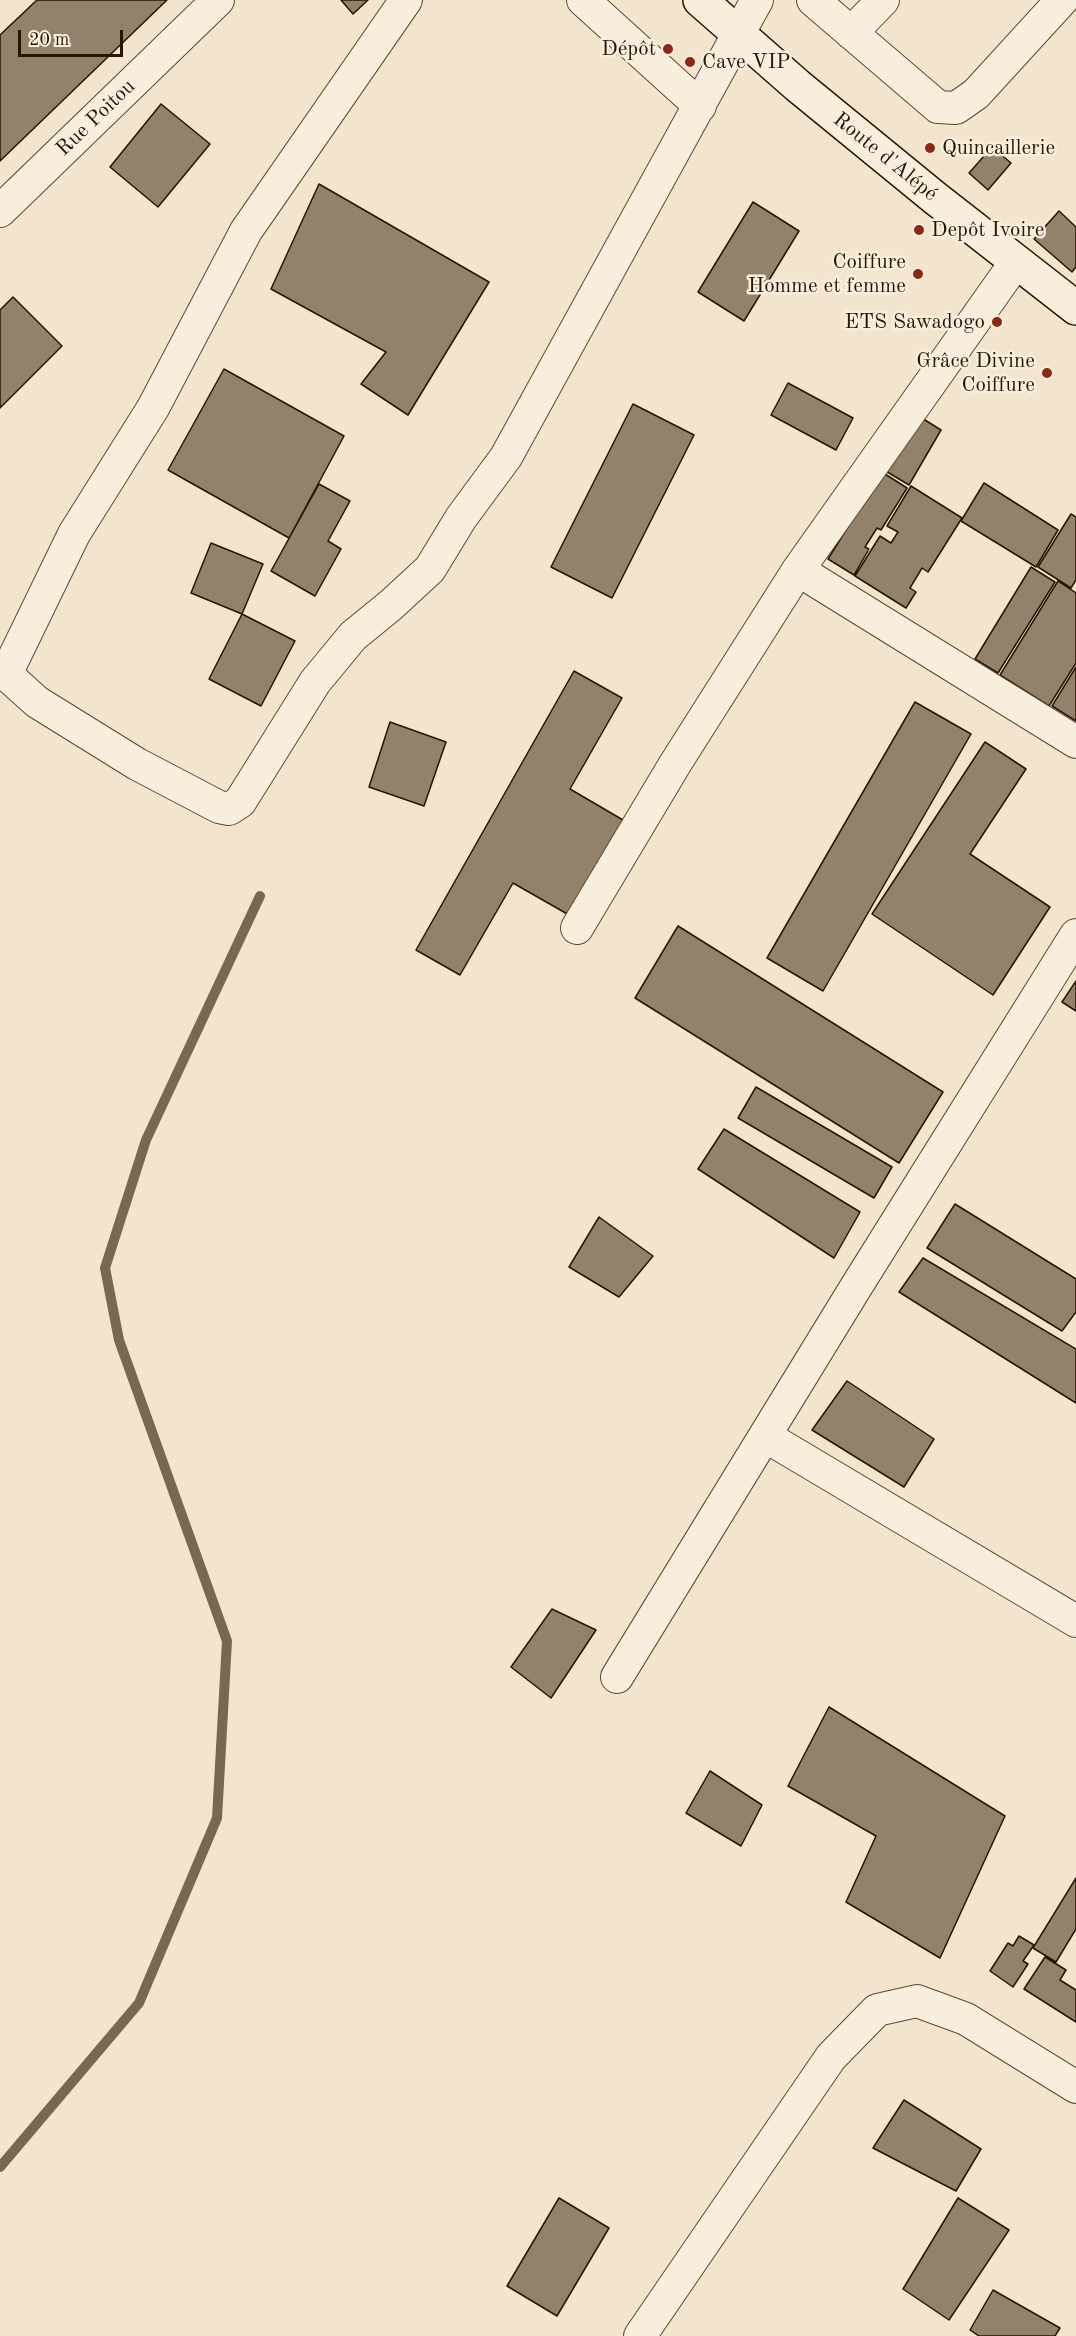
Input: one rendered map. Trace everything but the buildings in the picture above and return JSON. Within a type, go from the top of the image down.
[{"type":"main road","name":"Route d'Alépé","points":[[700,0],[816,101],[1076,308]]},
{"type":"street","name":"Rue Poitou","points":[[0,211],[218,0]]},
{"type":"street","points":[[406,0],[246,231],[153,408],[74,534],[3,672],[37,702],[136,764],[219,807],[229,809],[240,802],[315,682],[353,636],[430,569],[461,518],[506,457],[757,0]]},
{"type":"street","points":[[583,0],[700,106]]},
{"type":"street","points":[[813,0],[938,107],[956,108],[976,94],[1062,0]]},
{"type":"street","points":[[851,33],[883,0]]},
{"type":"street","points":[[577,928],[675,764],[798,570],[1016,262]]},
{"type":"street","points":[[798,570],[1076,742]]},
{"type":"street","points":[[617,1677],[1076,935]]},
{"type":"street","points":[[765,1436],[1076,1621]]},
{"type":"street","points":[[640,2336],[831,2057],[877,2010],[917,2001],[966,2019],[1076,2087]]},
{"type":"waterway","points":[[0,2167],[139,2003],[217,1818],[227,1641],[119,1340],[105,1268],[146,1140],[260,896]]},
{"type":"place","name":"Dépôt","points":[[668,49]]},
{"type":"place","name":"Cave VIP","points":[[690,62]]},
{"type":"place","name":"Quincaillerie","points":[[930,148]]},
{"type":"place","name":"Depôt Ivoire","points":[[919,230]]},
{"type":"place","name":"Coiffure Homme et femme","points":[[918,274]]},
{"type":"place","name":"ETS Sawadogo","points":[[997,322]]},
{"type":"place","name":"Grâce Divine Coiffure","points":[[1047,373]]}]
